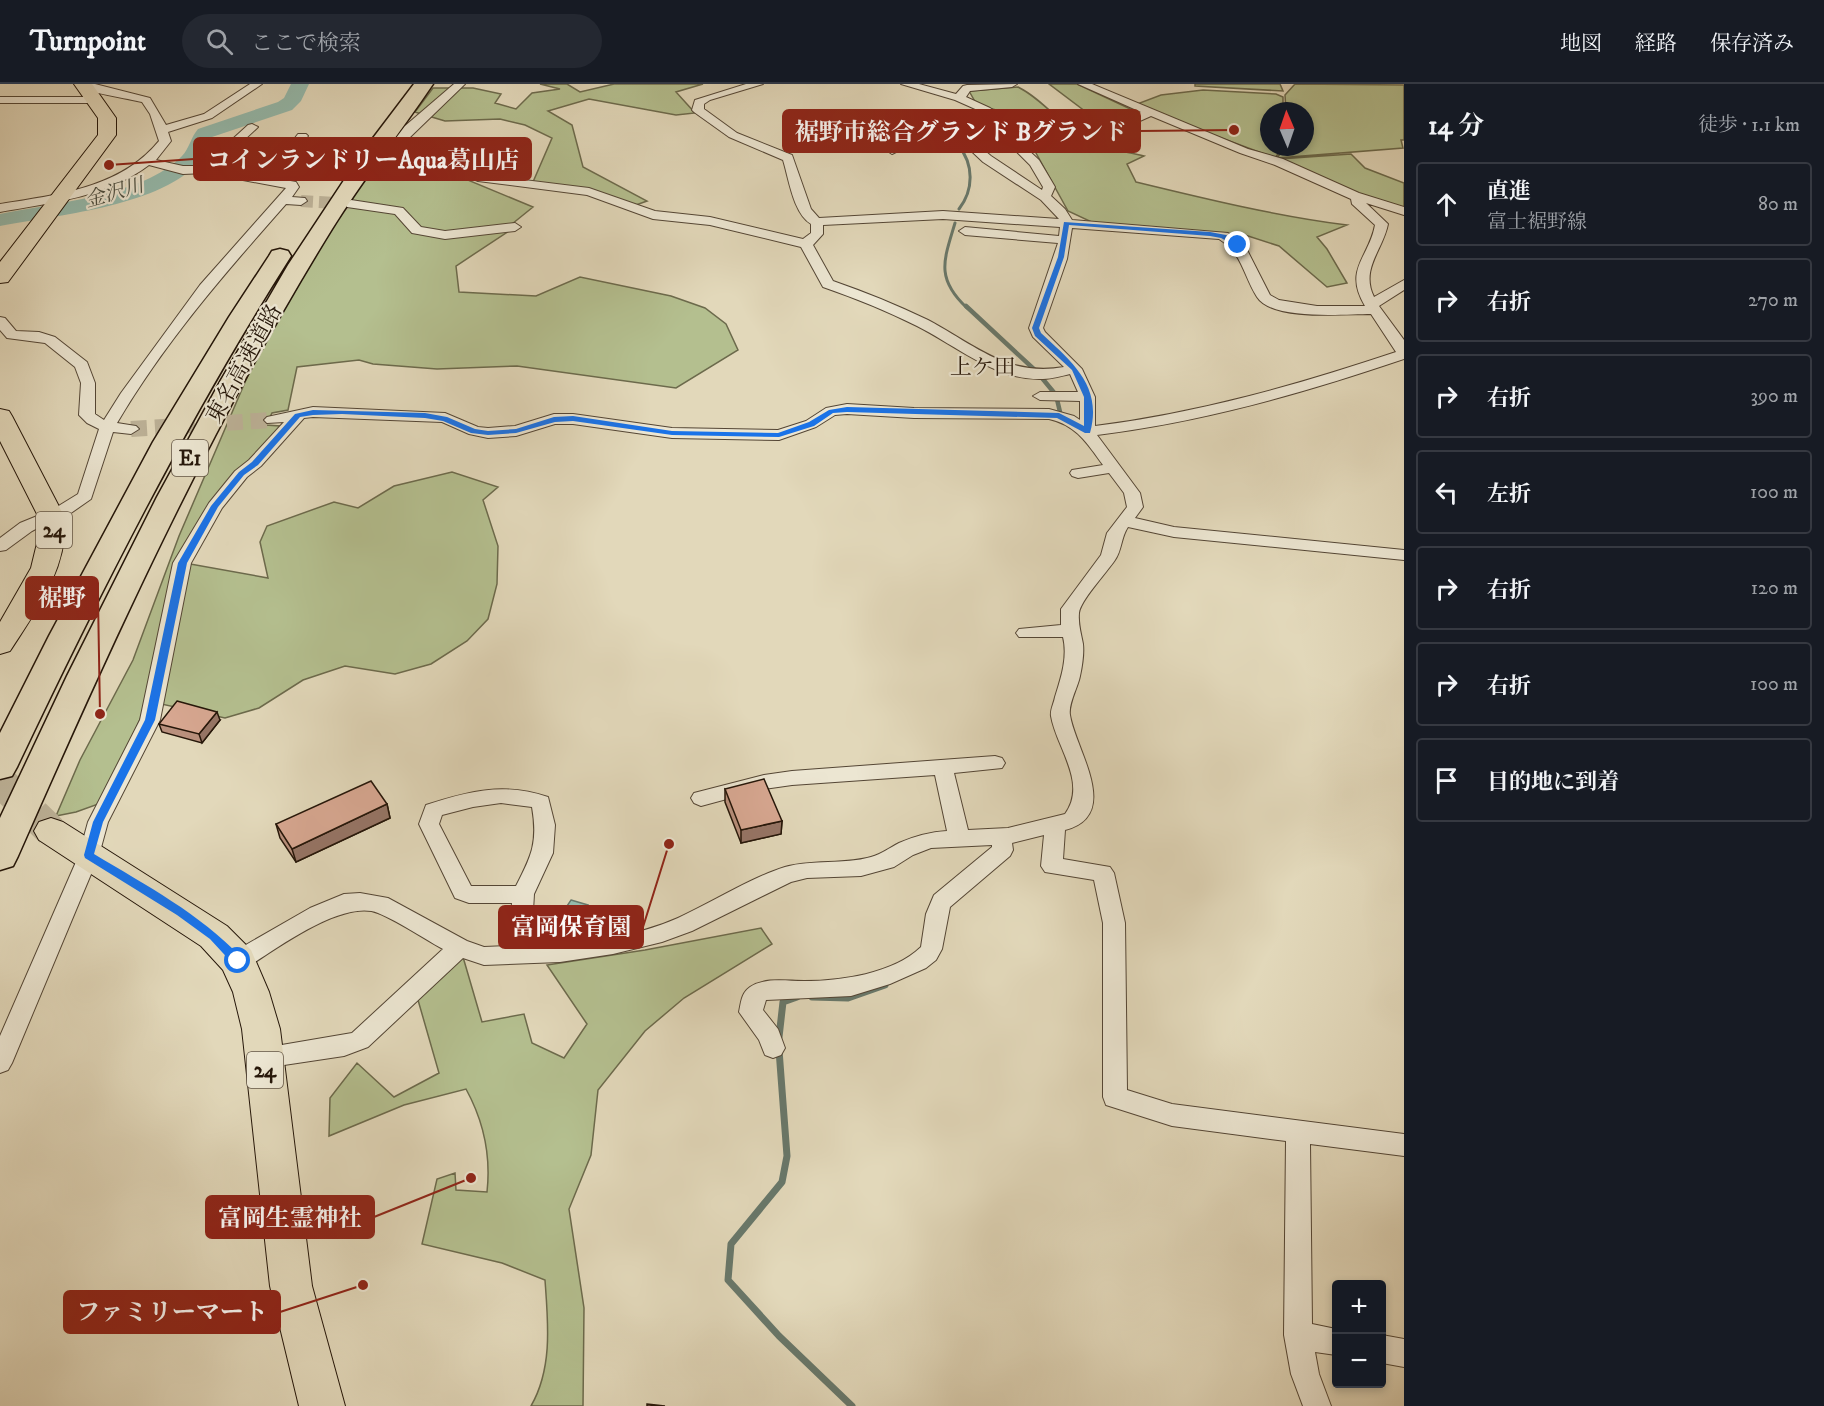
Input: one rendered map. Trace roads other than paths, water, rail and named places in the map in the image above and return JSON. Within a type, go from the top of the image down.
[{"type":"highway","name":"東名高速道路","points":[[0,767],[45,673],[136,498],[251,299],[344,161],[402,84]]},
{"type":"highway","name":"東名高速道路","points":[[0,856],[126,587],[198,444],[320,229],[424,84]]},
{"type":"main road","points":[[0,277],[107,135],[107,118],[88,90]]},
{"type":"main road","name":"24","points":[[0,416],[52,516],[55,536],[50,558],[32,595],[0,644]]},
{"type":"main road","name":"24","points":[[51,831],[180,912],[214,936],[238,961],[251,992],[261,1029],[291,1286],[322,1406]]},
{"type":"street","points":[[162,130],[208,116],[257,84]]},
{"type":"street","points":[[460,84],[445,100],[403,134],[399,142],[425,156],[482,178],[590,192],[653,215],[710,221],[806,244],[828,284],[860,295],[922,323],[990,362],[1035,375],[1075,369]]},
{"type":"street","points":[[758,84],[706,98],[699,102],[698,110],[733,135],[788,158],[805,209],[809,217],[817,222],[943,215],[1065,232]]},
{"type":"street","points":[[906,84],[959,98],[986,110],[1009,125],[1020,149],[1035,163],[1049,188],[1046,197]]},
{"type":"street","points":[[959,98],[967,88],[1012,84]]},
{"type":"street","points":[[1083,84],[1244,151],[1279,162],[1355,196],[1404,211]]},
{"type":"street","points":[[0,100],[88,90],[94,87],[146,100],[151,104],[165,141],[147,161],[120,178],[54,207],[0,208]]},
{"type":"street","points":[[1107,132],[1149,113]]},
{"type":"street","points":[[913,114],[894,147],[968,142],[987,159],[1046,197],[1059,209],[1065,232],[1061,257],[1036,328],[1038,334],[1075,369],[1088,397],[1087,432]]},
{"type":"street","points":[[206,169],[252,127]]},
{"type":"street","points":[[248,176],[266,161],[292,149],[302,136]]},
{"type":"street","points":[[0,546],[26,527],[52,516],[85,496],[107,428],[126,396],[205,288],[293,187],[248,176],[206,169],[183,170],[147,161]]},
{"type":"street","points":[[1087,432],[1146,426],[1216,412],[1301,389],[1404,354],[1373,307],[1362,282],[1362,273],[1378,242],[1382,224],[1355,200],[1355,196]]},
{"type":"street","points":[[284,200],[301,201]]},
{"type":"street","points":[[351,204],[399,211],[417,230],[445,235],[515,226]]},
{"type":"street","points":[[806,244],[817,234],[817,222]]},
{"type":"street","points":[[965,231],[1223,236],[1238,245],[1264,297],[1269,301],[1296,308],[1373,307],[1404,284]]},
{"type":"street","points":[[0,321],[12,334],[39,336],[50,340],[82,365],[88,383],[87,415],[94,422],[107,428],[130,429]]},
{"type":"street","points":[[1040,396],[1088,397]]},
{"type":"street","points":[[238,961],[318,914],[344,903],[360,902],[380,904],[459,948],[484,956],[560,953],[613,945],[684,925],[786,875],[807,870],[861,868],[888,861],[906,849],[930,840],[1001,836],[1072,820],[1082,804],[1083,787],[1077,760],[1060,714],[1071,675],[1074,646],[1070,632],[1070,609],[1109,556],[1115,533],[1135,507],[1132,493],[1087,432],[1059,415],[839,410],[831,411],[793,432],[779,435],[672,433],[573,419],[554,419],[516,431],[488,433],[474,431],[445,418],[425,416],[333,412],[272,420]]},
{"type":"street","points":[[0,1063],[89,855],[98,822],[150,720],[182,563],[215,506],[241,474],[255,463],[298,416]]},
{"type":"street","points":[[1078,473],[1114,468]]},
{"type":"street","points":[[1124,521],[1174,532],[1404,555]]},
{"type":"street","points":[[1025,633],[1070,632]]},
{"type":"street","points":[[701,798],[764,782],[792,778],[995,763]]},
{"type":"street","points":[[943,767],[959,837]]},
{"type":"street","points":[[519,954],[523,894],[543,854],[545,825],[541,802],[526,795],[471,798],[434,810],[429,824],[463,892],[469,895],[523,894]]},
{"type":"street","points":[[1055,825],[1052,866],[1103,873],[1114,923],[1115,1097],[1172,1116],[1404,1145]]},
{"type":"street","points":[[773,1048],[770,1036],[751,1012],[753,998],[769,990],[852,988],[875,982],[929,953],[936,910],[942,901],[1003,850],[1001,836]]},
{"type":"street","points":[[264,1058],[344,1046],[360,1040],[459,948]]},
{"type":"street","points":[[1298,1131],[1298,1335],[1305,1374],[1317,1406]]},
{"type":"street","points":[[1298,1335],[1332,1341]]},
{"type":"street","points":[[1386,1350],[1404,1353]]},
{"type":"waterway","name":"金沢川","points":[[0,220],[90,204],[133,192],[154,183],[189,161],[194,156],[205,133],[285,106],[292,101],[300,84]]},
{"type":"waterway","points":[[958,145],[967,160],[970,177],[967,194],[959,209]]},
{"type":"waterway","points":[[955,223],[946,258],[946,278],[950,287],[967,308]]},
{"type":"waterway","points":[[966,306],[1037,372],[1056,395],[1060,412]]},
{"type":"waterway","points":[[812,997],[848,998],[885,985]]},
{"type":"waterway","points":[[779,1037],[783,1002],[797,997]]},
{"type":"waterway","points":[[779,1050],[787,1156],[782,1182],[731,1244],[728,1280],[779,1336],[852,1406]]},
{"type":"tunnel","points":[[301,201],[351,204]]},
{"type":"tunnel","points":[[131,429],[272,420]]},
{"type":"tunnel","points":[[0,781],[51,831]]},
{"type":"place","name":"裾野市総合グランド Bグランド","points":[[1234,130]]},
{"type":"place","name":"コインランドリーAqua葛山店","points":[[109,165]]},
{"type":"place","name":"裾野","points":[[100,714]]},
{"type":"place","name":"富岡保育園","points":[[669,844]]},
{"type":"place","name":"富岡生霊神社","points":[[471,1178]]},
{"type":"place","name":"ファミリーマート","points":[[363,1285]]},
{"type":"district","name":"上ケ田","points":[[983,366]]}]
